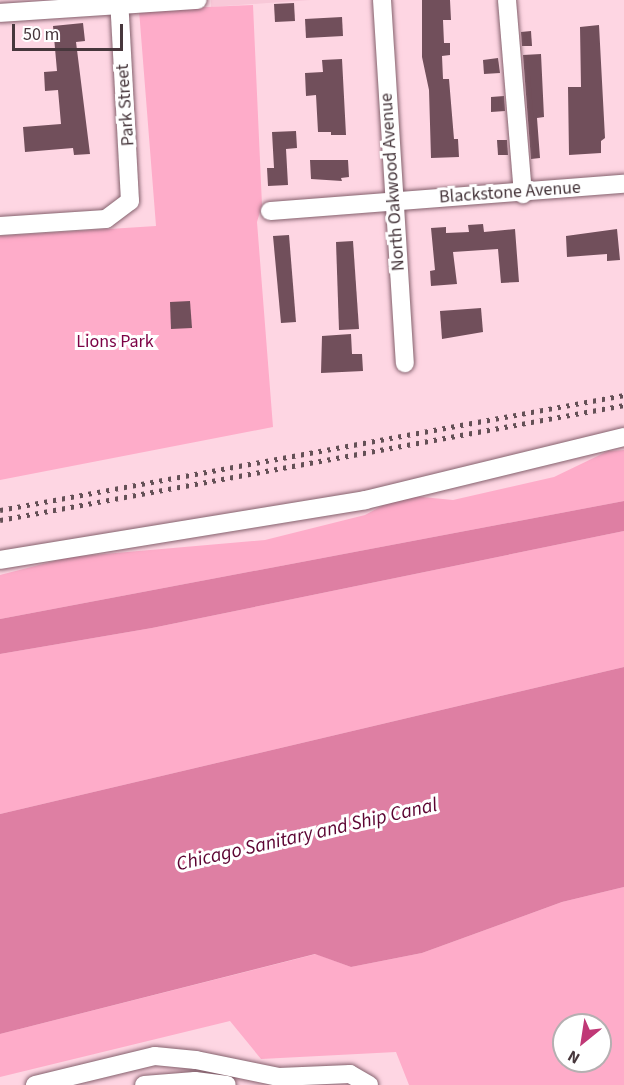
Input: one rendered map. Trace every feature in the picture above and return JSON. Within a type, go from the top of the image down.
[{"type":"street","points":[[0,13],[119,3],[198,0]]},
{"type":"street","name":"North Oakwood Avenue","points":[[381,0],[405,363]]},
{"type":"street","points":[[507,0],[523,194]]},
{"type":"street","name":"Park Street","points":[[0,226],[106,219],[124,209],[132,192],[119,3]]},
{"type":"street","name":"Blackstone Avenue","points":[[270,211],[523,194],[624,184]]},
{"type":"street","points":[[0,560],[365,500],[624,437]]},
{"type":"street","points":[[35,1085],[155,1056],[196,1060],[279,1077],[350,1074],[369,1085]]},
{"type":"street","points":[[144,1085],[195,1081],[226,1085]]},
{"type":"shaded area","points":[[211,0],[311,0],[211,7]]},
{"type":"green space","name":"Lions Park","points":[[253,5],[262,205],[257,222],[273,427],[0,480],[0,236],[156,226],[139,10]]},
{"type":"green space","points":[[624,450],[624,501],[0,619],[0,575],[70,557],[265,540],[365,515],[402,495],[453,500],[554,477],[608,451]]},
{"type":"green space","points":[[624,531],[624,667],[0,814],[0,654],[152,628]]},
{"type":"green space","points":[[624,887],[624,1085],[409,1085],[396,1052],[261,1059],[230,1021],[0,1077],[0,1034],[316,954],[351,967],[422,953],[562,902]]},
{"type":"water","points":[[624,501],[624,531],[152,628],[0,654],[0,619]]},
{"type":"water","name":"Chicago Sanitary and Ship Canal","points":[[624,667],[624,887],[562,902],[422,953],[351,967],[315,954],[0,1034],[0,814]]},
{"type":"building","points":[[422,0],[450,0],[451,20],[443,20],[444,43],[450,43],[450,55],[442,56],[443,79],[449,79],[454,139],[458,139],[459,157],[431,158],[429,90],[422,57]]},
{"type":"building","points":[[294,3],[295,21],[275,22],[274,4]]},
{"type":"building","points":[[342,17],[343,36],[306,38],[305,19]]},
{"type":"building","points":[[83,23],[85,41],[76,42],[90,154],[74,155],[73,148],[25,152],[23,127],[61,124],[58,90],[45,91],[44,72],[57,71],[53,26]]},
{"type":"building","points":[[599,25],[605,138],[601,141],[601,153],[569,155],[568,87],[581,87],[580,27]]},
{"type":"building","points":[[531,31],[532,46],[522,46],[521,32]]},
{"type":"building","points":[[541,54],[544,117],[537,118],[540,158],[531,159],[523,55]]},
{"type":"building","points":[[498,58],[500,73],[484,74],[483,60]]},
{"type":"building","points":[[342,59],[346,135],[318,132],[316,95],[306,96],[305,73],[323,72],[322,60]]},
{"type":"building","points":[[504,96],[505,111],[491,112],[491,97]]},
{"type":"building","points":[[296,131],[297,148],[286,149],[288,185],[268,186],[267,168],[274,168],[272,132]]},
{"type":"building","points":[[497,140],[507,140],[508,155],[498,155]]},
{"type":"building","points":[[310,160],[348,160],[349,177],[341,178],[342,181],[311,179]]},
{"type":"building","points":[[483,224],[484,232],[515,229],[519,282],[501,283],[498,249],[453,252],[457,284],[431,286],[430,271],[435,270],[431,228],[446,227],[446,233],[469,232],[468,225]]},
{"type":"building","points":[[617,229],[620,260],[607,261],[607,254],[567,257],[566,236]]},
{"type":"building","points":[[289,235],[296,322],[281,323],[273,236]]},
{"type":"building","points":[[353,241],[359,329],[339,330],[336,242]]},
{"type":"building","points":[[190,301],[192,328],[171,329],[170,302]]},
{"type":"building","points":[[481,308],[483,332],[442,339],[440,311]]},
{"type":"building","points":[[351,334],[352,354],[362,354],[363,371],[321,373],[322,336]]},
{"type":"railway","points":[[0,510],[624,395]]},
{"type":"railway","points":[[0,520],[624,405]]}]
